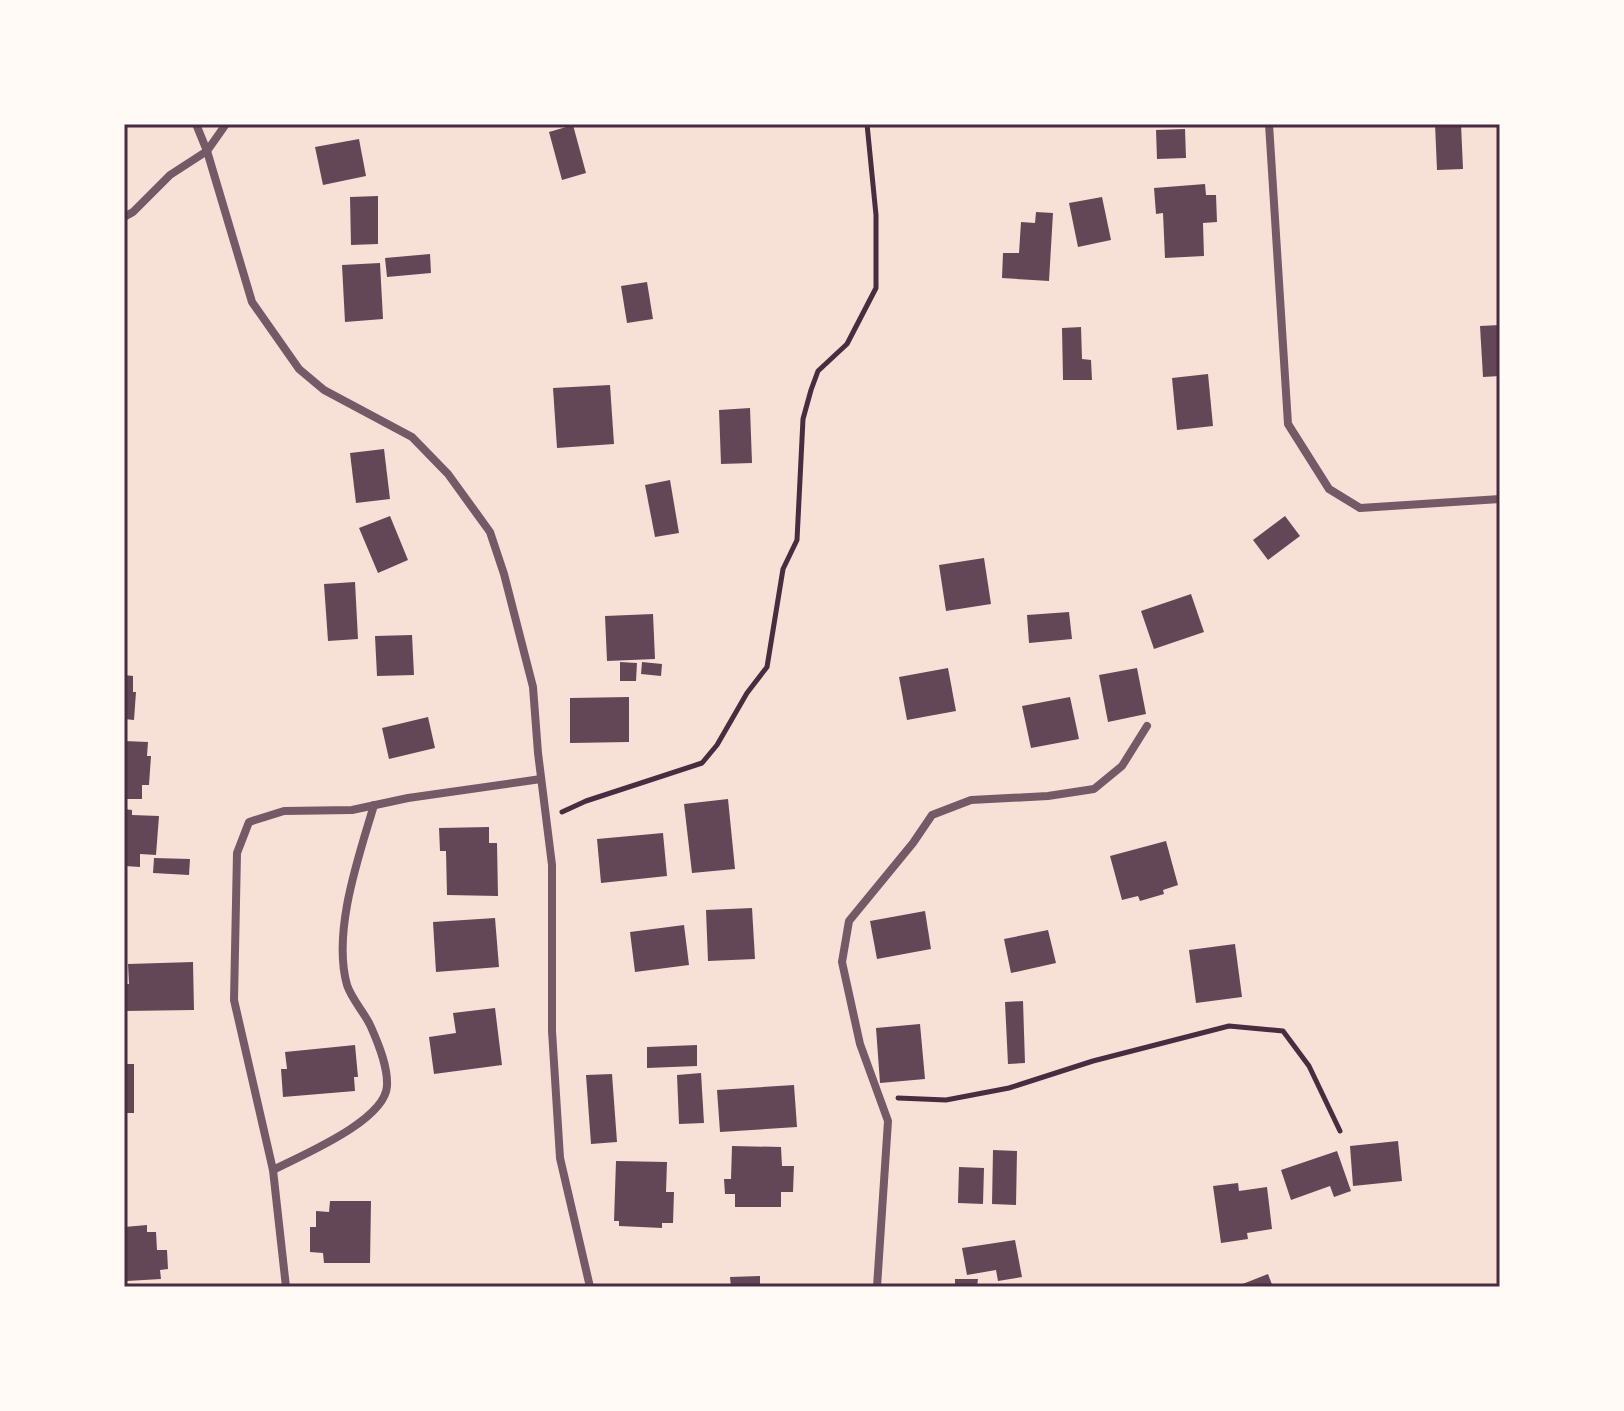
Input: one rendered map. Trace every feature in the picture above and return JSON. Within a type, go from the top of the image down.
[{"type":"street","points":[[196,124],[252,302],[299,369],[324,390],[412,437],[448,474],[490,532],[533,687],[552,865],[552,1031],[560,1158],[590,1287]]},
{"type":"street","points":[[124,217],[170,175],[207,151],[226,124]]},
{"type":"street","points":[[1269,124],[1288,424],[1329,489],[1360,508],[1500,499]]},
{"type":"street","points":[[877,1287],[888,1121],[860,1044],[842,962],[849,921],[932,815],[971,800],[1048,796],[1094,789],[1122,766],[1147,726]]},
{"type":"street","points":[[286,1287],[273,1170],[234,1000],[237,853],[249,822],[284,811],[352,810],[541,779]]},
{"type":"street","points":[[273,1170],[344,1133],[377,1110],[388,1089],[386,1068],[371,1027],[347,986],[344,956],[349,888],[374,805]]},
{"type":"path","points":[[547,820],[586,801],[702,763],[767,667],[783,569],[797,540],[803,419],[811,390],[818,371],[847,344],[876,288],[876,215],[867,124]]},
{"type":"path","points":[[877,1096],[946,1100],[1009,1088],[1093,1061],[1229,1026],[1283,1031],[1309,1066],[1340,1131]]},
{"type":"building","points":[[1435,124],[1461,124],[1463,169],[1437,170]]},
{"type":"building","points":[[573,125],[586,173],[562,180],[549,132]]},
{"type":"building","points":[[1185,129],[1186,158],[1157,159],[1156,130]]},
{"type":"building","points":[[359,139],[366,176],[323,185],[315,147]]},
{"type":"building","points":[[1205,184],[1206,195],[1216,195],[1217,222],[1203,223],[1204,256],[1165,258],[1163,213],[1156,214],[1154,188]]},
{"type":"building","points":[[378,196],[378,244],[351,245],[350,197]]},
{"type":"building","points":[[1102,197],[1111,240],[1078,247],[1069,203]]},
{"type":"building","points":[[1036,212],[1053,213],[1049,281],[1002,278],[1003,253],[1019,253],[1021,222],[1035,223]]},
{"type":"building","points":[[430,254],[431,273],[387,277],[385,258]]},
{"type":"building","points":[[380,263],[383,319],[345,322],[342,265]]},
{"type":"building","points":[[647,282],[653,319],[627,323],[621,286]]},
{"type":"building","points":[[1500,325],[1500,376],[1483,377],[1480,326]]},
{"type":"building","points":[[1081,327],[1082,359],[1091,360],[1092,380],[1063,380],[1062,328]]},
{"type":"building","points":[[1208,374],[1213,426],[1177,430],[1172,378]]},
{"type":"building","points":[[610,385],[614,444],[557,448],[553,388]]},
{"type":"building","points":[[750,408],[752,463],[721,464],[719,410]]},
{"type":"building","points":[[384,449],[390,499],[356,503],[350,453]]},
{"type":"building","points":[[670,480],[679,533],[655,537],[645,485]]},
{"type":"building","points":[[390,516],[408,560],[378,573],[359,528]]},
{"type":"building","points":[[1285,516],[1300,536],[1268,560],[1253,540]]},
{"type":"building","points":[[984,558],[991,604],[946,611],[939,565]]},
{"type":"building","points":[[355,582],[358,639],[328,641],[324,584]]},
{"type":"building","points":[[1191,594],[1204,632],[1154,649],[1141,611]]},
{"type":"building","points":[[1069,612],[1072,639],[1029,643],[1027,615]]},
{"type":"building","points":[[653,614],[655,659],[607,661],[605,616]]},
{"type":"building","points":[[412,635],[414,675],[377,676],[375,636]]},
{"type":"building","points":[[620,662],[637,663],[636,681],[620,681]]},
{"type":"building","points":[[642,662],[662,664],[661,676],[641,674]]},
{"type":"building","points":[[948,668],[956,711],[907,720],[899,677]]},
{"type":"building","points":[[1137,668],[1146,714],[1108,722],[1099,675]]},
{"type":"building","points":[[124,675],[133,676],[133,692],[136,692],[134,720],[124,719]]},
{"type":"building","points":[[629,697],[629,742],[570,743],[570,698]]},
{"type":"building","points":[[1070,697],[1079,739],[1031,748],[1022,706]]},
{"type":"building","points":[[428,717],[435,748],[389,759],[382,728]]},
{"type":"building","points":[[124,741],[148,742],[147,756],[151,756],[149,785],[142,785],[142,799],[124,799]]},
{"type":"building","points":[[728,799],[735,869],[692,873],[684,804]]},
{"type":"building","points":[[124,809],[132,810],[132,815],[159,816],[156,855],[140,854],[140,867],[124,866]]},
{"type":"building","points":[[489,827],[489,843],[497,843],[498,896],[447,895],[446,851],[440,851],[439,828]]},
{"type":"building","points":[[663,833],[667,876],[601,883],[597,839]]},
{"type":"building","points":[[1166,841],[1178,885],[1163,890],[1164,894],[1140,901],[1138,896],[1122,900],[1110,856]]},
{"type":"building","points":[[154,858],[190,859],[189,875],[153,873]]},
{"type":"building","points":[[752,908],[755,959],[708,961],[706,910]]},
{"type":"building","points":[[925,911],[931,949],[877,959],[870,921]]},
{"type":"building","points":[[495,918],[499,967],[436,972],[433,922]]},
{"type":"building","points":[[684,925],[689,965],[635,972],[630,932]]},
{"type":"building","points":[[1048,930],[1056,963],[1011,973],[1004,939]]},
{"type":"building","points":[[1235,944],[1242,997],[1196,1003],[1189,950]]},
{"type":"building","points":[[193,962],[194,1010],[124,1011],[124,984],[129,984],[128,964]]},
{"type":"building","points":[[1023,1001],[1025,1063],[1008,1064],[1005,1002]]},
{"type":"building","points":[[495,1008],[502,1065],[434,1074],[429,1037],[456,1033],[453,1013]]},
{"type":"building","points":[[920,1024],[925,1079],[880,1083],[876,1028]]},
{"type":"building","points":[[355,1045],[358,1077],[354,1077],[355,1091],[283,1097],[281,1069],[287,1069],[285,1052]]},
{"type":"building","points":[[697,1045],[697,1066],[647,1068],[647,1047]]},
{"type":"building","points":[[124,1064],[134,1064],[134,1113],[124,1113]]},
{"type":"building","points":[[701,1073],[704,1123],[679,1124],[677,1075]]},
{"type":"building","points":[[612,1074],[617,1142],[591,1144],[586,1075]]},
{"type":"building","points":[[794,1085],[797,1127],[720,1132],[717,1090]]},
{"type":"building","points":[[1398,1141],[1402,1181],[1353,1186],[1350,1146]]},
{"type":"building","points":[[732,1146],[781,1147],[782,1166],[794,1166],[793,1192],[781,1192],[781,1207],[735,1207],[735,1194],[725,1194],[724,1179],[731,1179]]},
{"type":"building","points":[[993,1150],[1017,1151],[1016,1205],[992,1204]]},
{"type":"building","points":[[1337,1151],[1351,1191],[1334,1197],[1330,1186],[1291,1200],[1281,1170]]},
{"type":"building","points":[[616,1161],[667,1162],[666,1192],[674,1192],[673,1223],[662,1223],[662,1228],[619,1226],[619,1221],[614,1221]]},
{"type":"building","points":[[959,1167],[984,1168],[983,1204],[958,1203]]},
{"type":"building","points":[[1238,1183],[1239,1191],[1267,1187],[1272,1229],[1247,1233],[1248,1239],[1221,1243],[1213,1186]]},
{"type":"building","points":[[330,1201],[371,1201],[370,1263],[324,1263],[323,1253],[310,1252],[310,1227],[316,1227],[316,1211],[329,1212]]},
{"type":"building","points":[[147,1225],[147,1232],[156,1232],[157,1250],[167,1250],[168,1269],[160,1270],[161,1279],[127,1281],[124,1227]]},
{"type":"building","points":[[1015,1240],[1022,1277],[998,1281],[996,1270],[967,1275],[962,1248]]},
{"type":"building","points":[[1268,1274],[1273,1287],[1235,1287]]},
{"type":"building","points":[[760,1276],[760,1287],[731,1287],[730,1277]]},
{"type":"building","points":[[955,1279],[978,1279],[977,1287],[955,1287]]}]
